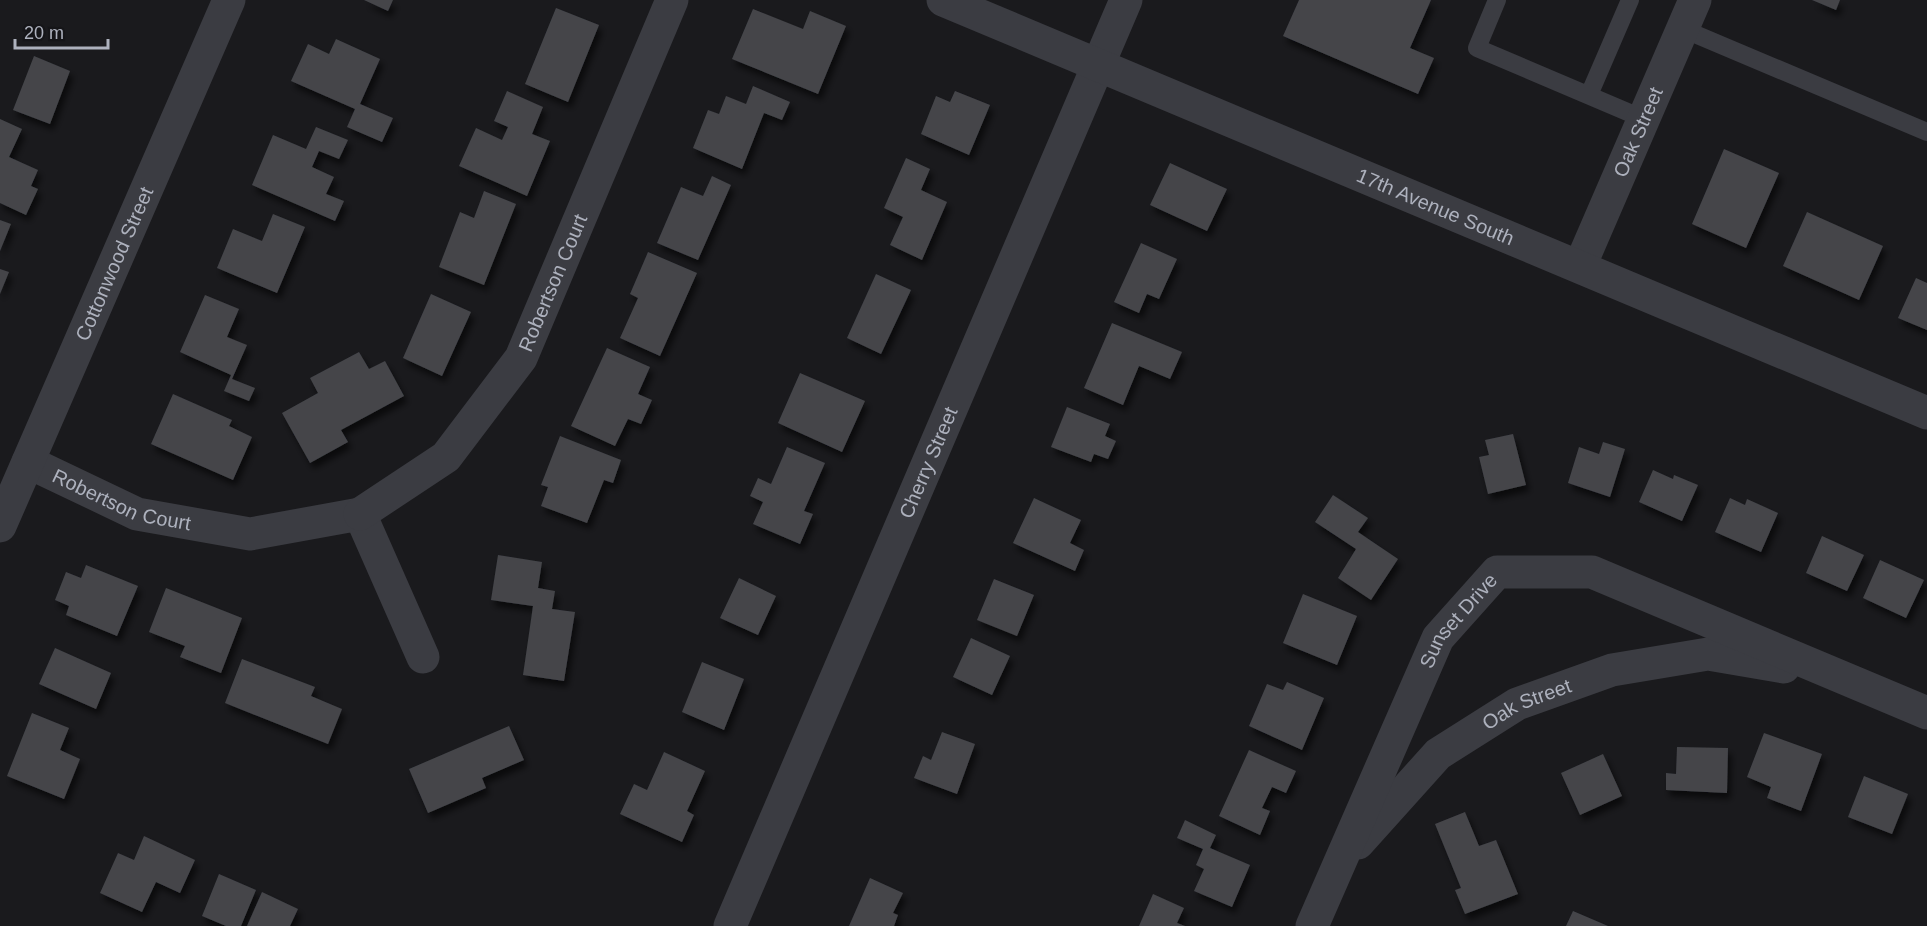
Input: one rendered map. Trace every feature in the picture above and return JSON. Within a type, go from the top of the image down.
[{"type":"street","name":"Cottonwood Street","points":[[0,526],[229,0]]},
{"type":"street","name":"Robertson Court","points":[[28,462],[137,514],[250,534],[360,514],[446,457],[521,358],[672,0]]},
{"type":"street","name":"17th Avenue South","points":[[943,0],[1927,413]]},
{"type":"street","name":"Cherry Street","points":[[730,926],[1126,0]]},
{"type":"street","name":"Oak Street","points":[[1580,266],[1695,0]]},
{"type":"street","points":[[360,514],[423,657]]},
{"type":"street","name":"Sunset Drive","points":[[1313,926],[1438,638],[1497,572],[1592,572],[1927,713]]},
{"type":"street","name":"Oak Street","points":[[1313,926],[1355,846],[1438,754],[1517,704],[1612,670],[1708,654],[1833,674]]},
{"type":"lane","points":[[1497,0],[1477,48],[1644,119]]},
{"type":"lane","points":[[1589,95],[1630,0]]},
{"type":"lane","points":[[1683,29],[1927,132]]},
{"type":"building","points":[[364,0],[393,0],[388,11]]},
{"type":"building","points":[[1299,0],[1431,0],[1410,48],[1434,58],[1418,94],[1283,36]]},
{"type":"building","points":[[1812,0],[1840,0],[1836,10]]},
{"type":"building","points":[[556,8],[599,25],[568,102],[525,84]]},
{"type":"building","points":[[753,9],[803,29],[810,11],[846,26],[818,94],[732,59]]},
{"type":"building","points":[[336,39],[380,59],[360,104],[393,118],[382,142],[347,127],[355,109],[291,81],[308,44],[329,54]]},
{"type":"building","points":[[34,56],[70,71],[50,124],[13,110]]},
{"type":"building","points":[[753,86],[790,102],[782,120],[764,113],[742,169],[693,148],[708,110],[719,114],[726,96],[746,104]]},
{"type":"building","points":[[507,91],[543,107],[532,134],[550,141],[527,196],[459,166],[476,128],[502,140],[508,127],[494,121]]},
{"type":"building","points":[[955,91],[990,105],[969,155],[921,134],[936,96],[950,102]]},
{"type":"building","points":[[0,119],[22,129],[9,157],[38,170],[31,186],[38,189],[26,215],[0,203]]},
{"type":"building","points":[[316,127],[348,140],[339,159],[319,151],[312,167],[334,177],[326,194],[344,201],[335,221],[252,185],[273,135],[306,149]]},
{"type":"building","points":[[1724,149],[1779,173],[1746,248],[1692,224]]},
{"type":"building","points":[[906,158],[930,169],[921,190],[947,202],[922,260],[890,245],[903,217],[884,208]]},
{"type":"building","points":[[1170,163],[1227,189],[1207,231],[1150,205]]},
{"type":"building","points":[[712,176],[731,185],[698,260],[657,243],[681,187],[703,196]]},
{"type":"building","points":[[484,191],[516,204],[484,285],[439,267],[460,212],[474,218]]},
{"type":"building","points":[[1807,212],[1883,246],[1859,300],[1783,266]]},
{"type":"building","points":[[273,214],[305,227],[277,293],[217,268],[233,229],[262,241]]},
{"type":"building","points":[[0,220],[11,224],[0,251]]},
{"type":"building","points":[[1141,243],[1177,259],[1159,299],[1147,294],[1139,313],[1114,302]]},
{"type":"building","points":[[648,252],[697,273],[660,356],[620,338],[638,298],[630,294]]},
{"type":"building","points":[[0,269],[9,272],[0,294]]},
{"type":"building","points":[[876,274],[911,290],[881,354],[847,338]]},
{"type":"building","points":[[1916,278],[1927,283],[1927,330],[1898,318]]},
{"type":"building","points":[[431,294],[471,312],[442,376],[403,358]]},
{"type":"building","points":[[205,295],[239,309],[227,337],[247,345],[232,379],[255,388],[249,401],[224,391],[231,375],[180,352]]},
{"type":"building","points":[[1112,323],[1182,352],[1170,379],[1139,366],[1123,405],[1084,388]]},
{"type":"building","points":[[607,348],[650,367],[638,394],[652,400],[641,424],[628,419],[615,446],[571,426]]},
{"type":"building","points":[[359,352],[369,369],[385,361],[404,396],[341,430],[348,442],[310,463],[282,413],[318,393],[310,378]]},
{"type":"building","points":[[800,373],[865,401],[842,452],[778,423]]},
{"type":"building","points":[[173,394],[232,420],[229,426],[252,437],[233,480],[151,444]]},
{"type":"building","points":[[1067,407],[1110,424],[1105,436],[1116,441],[1108,459],[1094,454],[1091,462],[1051,447]]},
{"type":"building","points":[[1513,434],[1526,485],[1488,494],[1479,457],[1489,455],[1485,440]]},
{"type":"building","points":[[560,436],[621,460],[613,483],[604,480],[587,523],[541,506],[548,487],[541,485]]},
{"type":"building","points":[[1603,442],[1625,449],[1610,497],[1568,483],[1579,447],[1599,454]]},
{"type":"building","points":[[787,447],[825,463],[804,511],[813,514],[800,544],[753,524],[763,502],[750,496],[758,478],[771,484]]},
{"type":"building","points":[[1653,470],[1673,479],[1674,475],[1698,485],[1682,521],[1639,502]]},
{"type":"building","points":[[1333,495],[1368,518],[1358,532],[1398,559],[1371,600],[1338,578],[1356,549],[1315,522]]},
{"type":"building","points":[[1034,498],[1081,520],[1070,543],[1084,550],[1075,571],[1013,543]]},
{"type":"building","points":[[1730,498],[1745,505],[1747,499],[1778,513],[1761,552],[1715,532]]},
{"type":"building","points":[[1822,536],[1864,555],[1847,591],[1806,573]]},
{"type":"building","points":[[498,555],[542,562],[538,588],[555,591],[552,609],[575,612],[564,681],[523,675],[533,606],[491,600]]},
{"type":"building","points":[[1880,560],[1924,580],[1906,618],[1863,598]]},
{"type":"building","points":[[86,565],[138,586],[117,636],[66,615],[69,606],[55,600],[66,572],[81,578]]},
{"type":"building","points":[[739,578],[776,596],[758,635],[720,618]]},
{"type":"building","points":[[994,579],[1034,595],[1017,636],[977,620]]},
{"type":"building","points":[[166,588],[242,618],[221,673],[180,657],[185,646],[149,632]]},
{"type":"building","points":[[1303,594],[1357,616],[1337,665],[1283,643]]},
{"type":"building","points":[[971,638],[1010,656],[992,695],[953,677]]},
{"type":"building","points":[[55,648],[111,673],[96,709],[39,684]]},
{"type":"building","points":[[242,659],[315,687],[311,696],[342,709],[328,744],[225,703]]},
{"type":"building","points":[[702,662],[744,679],[724,730],[682,712]]},
{"type":"building","points":[[1287,682],[1324,698],[1302,750],[1249,726],[1267,684],[1283,690]]},
{"type":"building","points":[[32,713],[69,728],[60,750],[80,759],[64,799],[7,776]]},
{"type":"building","points":[[509,726],[524,760],[482,778],[486,788],[428,813],[409,769]]},
{"type":"building","points":[[942,732],[975,744],[957,794],[914,778],[923,756],[931,760]]},
{"type":"building","points":[[1764,733],[1822,754],[1801,811],[1767,798],[1771,787],[1747,777]]},
{"type":"building","points":[[1677,747],[1728,748],[1727,793],[1666,790],[1666,773],[1676,774]]},
{"type":"building","points":[[1249,750],[1296,771],[1286,793],[1272,787],[1262,808],[1270,811],[1260,835],[1219,816]]},
{"type":"building","points":[[664,752],[705,771],[687,811],[694,815],[682,842],[620,814],[634,784],[647,790]]},
{"type":"building","points":[[1603,754],[1622,796],[1580,815],[1561,773]]},
{"type":"building","points":[[1864,776],[1908,794],[1892,834],[1848,817]]},
{"type":"building","points":[[1465,812],[1479,846],[1496,840],[1518,894],[1465,914],[1455,890],[1461,888],[1435,824]]},
{"type":"building","points":[[1185,820],[1216,835],[1210,848],[1250,865],[1232,907],[1194,891],[1204,869],[1196,865],[1203,849],[1177,838]]},
{"type":"building","points":[[144,836],[195,860],[180,893],[156,882],[142,912],[100,893],[118,853],[134,860]]},
{"type":"building","points":[[219,874],[256,890],[241,926],[226,926],[202,916]]},
{"type":"building","points":[[870,878],[903,893],[893,913],[898,915],[894,926],[849,926]]},
{"type":"building","points":[[262,892],[298,909],[290,926],[247,926]]},
{"type":"building","points":[[1153,894],[1184,908],[1177,923],[1185,926],[1139,926]]},
{"type":"building","points":[[1573,911],[1608,926],[1566,926]]}]
